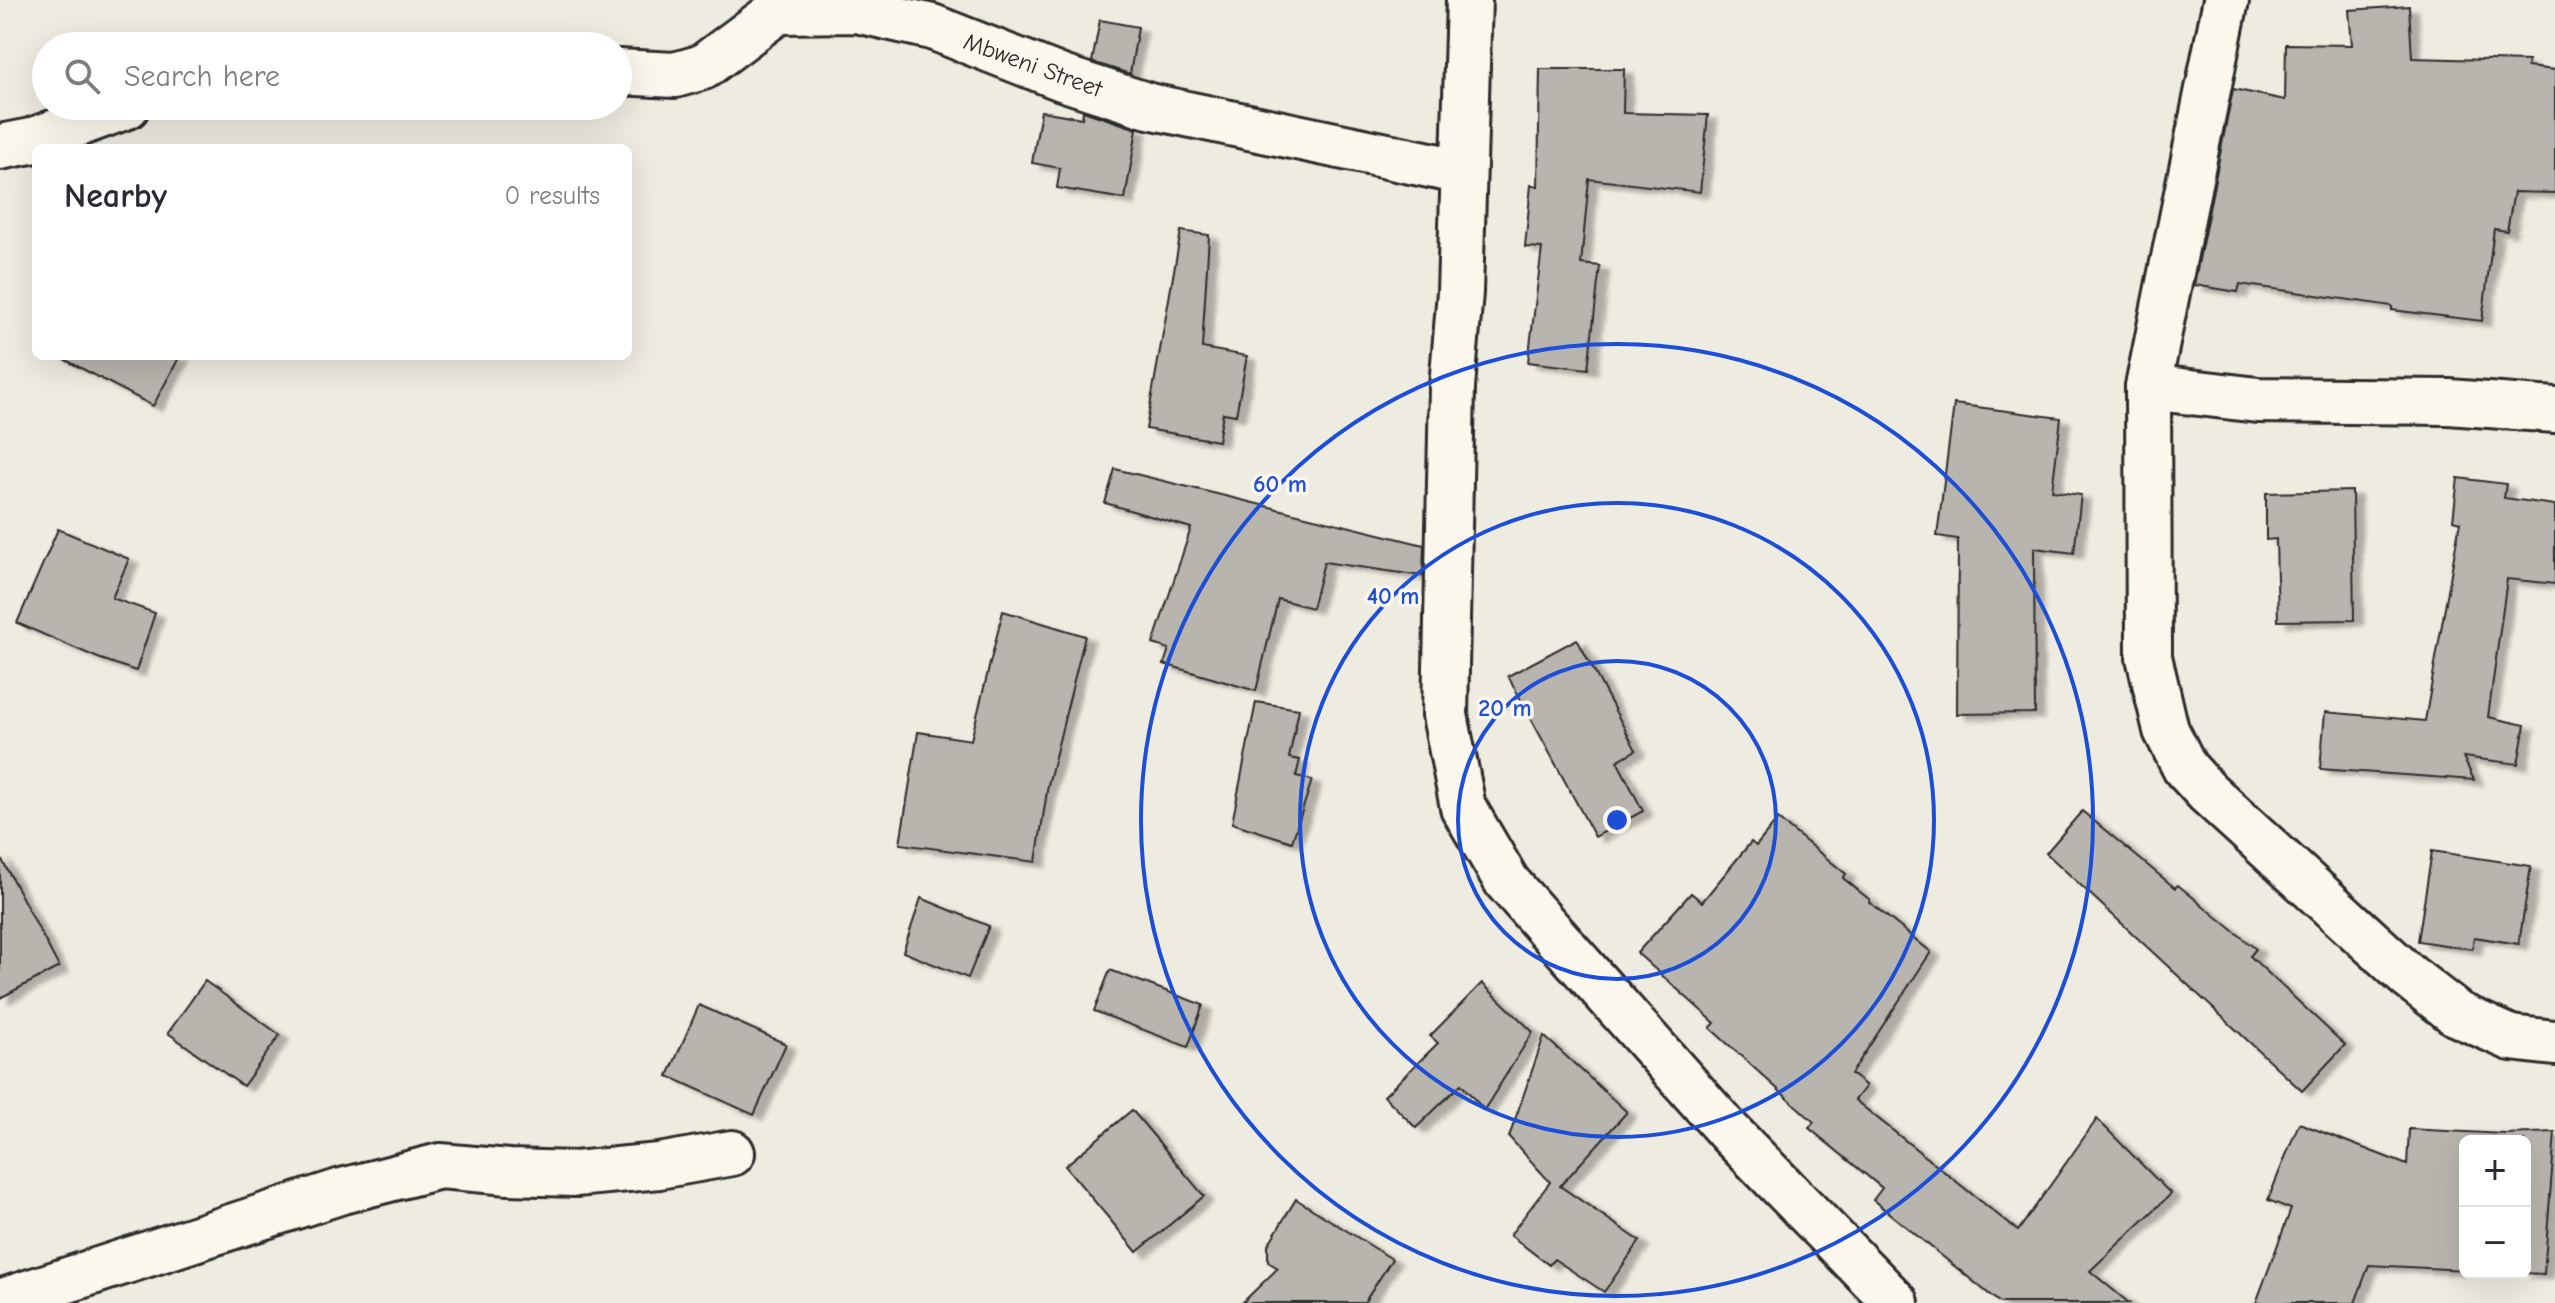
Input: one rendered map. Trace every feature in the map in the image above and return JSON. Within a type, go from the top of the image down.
[{"type":"street","points":[[1469,0],[1460,292],[1452,387],[1445,715],[1463,807],[1507,882],[1729,1132],[1896,1303]]},
{"type":"street","points":[[2226,0],[2148,387],[2149,657],[2166,730],[2185,768],[2207,792],[2408,976],[2457,1014],[2511,1038],[2555,1043]]},
{"type":"street","name":"Mbweni Street","points":[[632,73],[675,75],[703,67],[779,5],[857,10],[932,27],[1062,78],[1149,106],[1463,172]]},
{"type":"street","points":[[0,147],[31,141],[89,120]]},
{"type":"street","points":[[2148,387],[2258,400],[2449,402],[2555,410]]},
{"type":"street","points":[[0,1302],[342,1191],[440,1166],[575,1174],[659,1166],[732,1153]]},
{"type":"building","points":[[2409,6],[2412,58],[2528,61],[2527,67],[2555,70],[2555,193],[2514,192],[2507,231],[2494,229],[2482,321],[2392,310],[2392,306],[2240,284],[2238,292],[2194,285],[2233,89],[2285,100],[2286,44],[2352,45],[2349,10]]},
{"type":"building","points":[[1100,20],[1138,27],[1130,74],[1092,62]]},
{"type":"building","points":[[1540,69],[1624,69],[1623,113],[1708,115],[1700,192],[1589,179],[1581,264],[1600,266],[1588,369],[1528,362],[1542,248],[1525,247],[1531,185],[1538,186]]},
{"type":"building","points":[[1041,111],[1082,118],[1083,111],[1137,129],[1125,199],[1057,188],[1060,168],[1032,163]]},
{"type":"building","points":[[1181,231],[1209,235],[1202,348],[1247,356],[1236,415],[1223,413],[1218,441],[1146,429]]},
{"type":"building","points":[[66,360],[178,360],[153,406]]},
{"type":"building","points":[[1954,404],[2061,418],[2052,491],[2081,495],[2074,553],[2034,548],[2035,713],[1957,714],[1958,539],[1937,536]]},
{"type":"building","points":[[1115,469],[1424,545],[1423,576],[1324,562],[1312,608],[1278,599],[1256,691],[1164,664],[1169,649],[1153,644],[1191,528],[1105,503]]},
{"type":"building","points":[[2458,478],[2506,484],[2504,498],[2555,505],[2555,584],[2507,579],[2488,717],[2525,725],[2518,764],[2463,757],[2474,780],[2320,769],[2325,712],[2425,721],[2460,522],[2453,520]]},
{"type":"building","points":[[2352,491],[2354,620],[2278,621],[2276,539],[2266,540],[2266,493]]},
{"type":"building","points":[[58,529],[129,559],[112,598],[155,613],[136,671],[17,623]]},
{"type":"building","points":[[1003,611],[1085,636],[1048,785],[1036,862],[900,844],[918,732],[971,740]]},
{"type":"building","points":[[1577,639],[1636,750],[1617,761],[1643,811],[1595,837],[1508,676]]},
{"type":"building","points":[[1256,702],[1299,709],[1289,758],[1300,760],[1296,776],[1312,780],[1292,842],[1232,823]]},
{"type":"building","points":[[2082,811],[2175,888],[2178,885],[2256,949],[2250,956],[2345,1045],[2302,1091],[2046,853]]},
{"type":"building","points":[[1778,819],[1846,874],[1843,878],[1869,902],[1931,952],[1851,1074],[1866,1086],[1855,1100],[2018,1231],[2097,1119],[2171,1194],[2090,1271],[2129,1303],[2000,1303],[1873,1200],[1882,1188],[1809,1128],[1814,1122],[1710,1028],[1715,1023],[1637,953],[1691,893],[1702,902],[1751,842],[1756,846]]},
{"type":"building","points":[[2432,851],[2531,866],[2519,944],[2474,937],[2472,949],[2418,941]]},
{"type":"building","points":[[0,856],[59,967],[0,998]]},
{"type":"building","points":[[921,898],[989,926],[968,978],[903,952]]},
{"type":"building","points":[[1110,970],[1203,1005],[1188,1047],[1094,1011]]},
{"type":"building","points":[[205,981],[280,1035],[243,1086],[168,1033]]},
{"type":"building","points":[[1482,983],[1533,1032],[1484,1110],[1461,1084],[1416,1128],[1384,1096],[1438,1043],[1430,1036]]},
{"type":"building","points":[[699,1005],[786,1044],[754,1115],[668,1076]]},
{"type":"building","points":[[1544,1036],[1627,1112],[1560,1186],[1640,1241],[1604,1292],[1554,1259],[1549,1265],[1510,1235],[1550,1182],[1509,1137]]},
{"type":"building","points":[[1132,1110],[1204,1196],[1137,1252],[1065,1166]]},
{"type":"building","points":[[2299,1123],[2407,1165],[2409,1129],[2505,1134],[2555,1132],[2544,1274],[2531,1273],[2531,1135],[2459,1135],[2459,1270],[2369,1265],[2355,1303],[2256,1303],[2291,1209],[2268,1200]]},
{"type":"building","points":[[1296,1199],[1392,1259],[1364,1303],[1242,1303],[1278,1268],[1268,1262],[1268,1245]]}]
